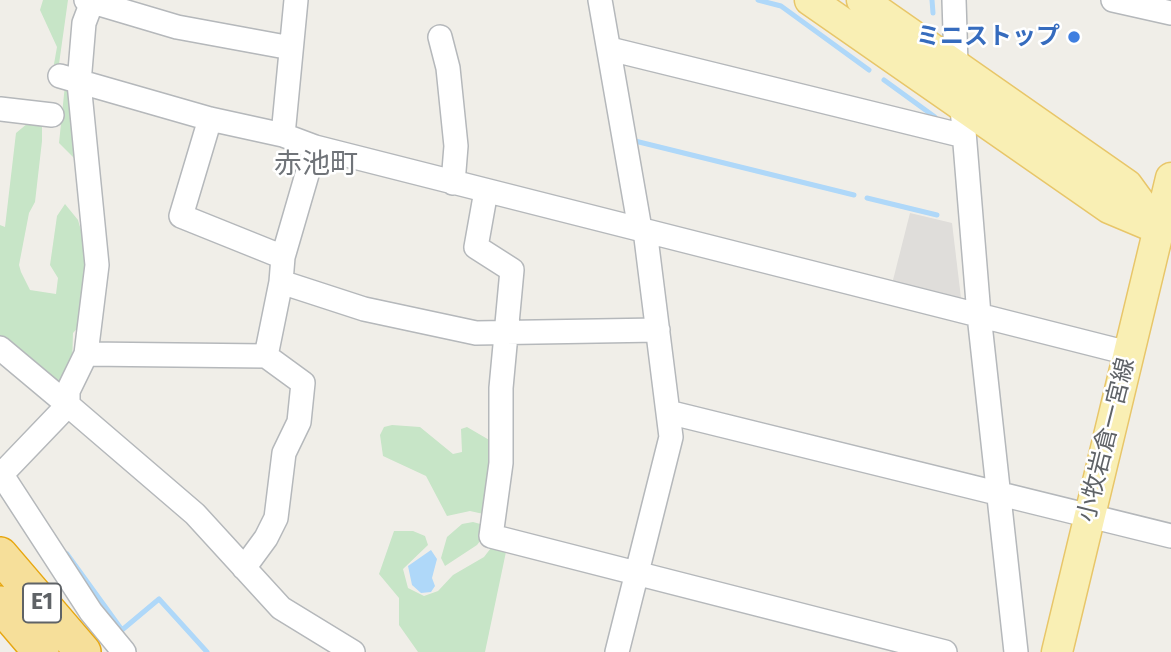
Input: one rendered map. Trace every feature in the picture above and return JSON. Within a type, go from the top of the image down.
[{"type":"highway","name":"E1","points":[[0,555],[83,652]]},
{"type":"highway","name":"E1","points":[[0,604],[41,652]]},
{"type":"main road","points":[[810,0],[963,121],[1109,208],[1165,230]]},
{"type":"main road","points":[[862,0],[1126,185],[1165,230]]},
{"type":"main road","name":"小牧岩倉一宮線","points":[[1057,652],[1128,353],[1165,230],[1170,186]]},
{"type":"street","points":[[283,135],[296,0]]},
{"type":"street","points":[[600,0],[643,230],[671,437],[617,652]]},
{"type":"street","points":[[954,0],[956,64]]},
{"type":"street","points":[[1113,0],[1171,13]]},
{"type":"street","points":[[124,652],[90,612],[1,474],[68,405],[68,391],[86,354],[97,265],[69,80],[89,1],[177,27],[291,48]]},
{"type":"street","points":[[440,37],[448,68],[456,146],[453,183]]},
{"type":"street","points":[[610,48],[963,121],[979,315],[1016,652]]},
{"type":"street","points":[[69,80],[210,119],[283,135],[315,147],[453,183],[1128,353]]},
{"type":"street","points":[[0,109],[52,115]]},
{"type":"street","points":[[210,119],[181,216],[283,257]]},
{"type":"street","points":[[265,356],[281,282],[283,257],[315,147]]},
{"type":"street","points":[[486,191],[476,247],[512,270],[504,335],[501,463],[491,537],[945,652]]},
{"type":"street","points":[[281,282],[364,309],[476,333],[504,335],[566,330],[658,330]]},
{"type":"street","points":[[0,348],[195,514],[281,608],[353,652]]},
{"type":"street","points":[[86,354],[265,356],[303,383],[299,422],[284,453],[276,518],[267,538],[244,568]]},
{"type":"street","points":[[668,412],[1171,536]]},
{"type":"shaded area","points":[[910,213],[952,223],[961,298],[957,300],[892,284]]},
{"type":"green space","points":[[43,0],[68,0],[58,71],[54,64],[57,47],[40,10]]},
{"type":"green space","points":[[65,85],[68,85],[80,164],[59,143]]},
{"type":"green space","points":[[34,118],[42,122],[42,141],[35,202],[29,213],[19,265],[21,272],[30,290],[56,294],[58,278],[50,265],[57,216],[65,204],[78,220],[91,265],[83,322],[73,333],[72,366],[62,385],[56,387],[0,338],[0,225],[5,227],[16,133]]},
{"type":"green space","points":[[384,427],[420,427],[453,454],[462,452],[461,429],[467,427],[491,441],[488,515],[470,511],[447,516],[426,476],[383,456],[380,435]]},
{"type":"green space","points":[[473,522],[484,525],[484,536],[477,545],[445,566],[441,558],[447,537],[462,524]]},
{"type":"green space","points":[[394,531],[413,531],[425,536],[428,545],[403,569],[408,588],[424,596],[438,591],[453,575],[484,557],[494,544],[507,547],[485,652],[418,652],[399,625],[399,598],[379,574]]},
{"type":"water","points":[[431,550],[437,559],[432,578],[435,586],[431,592],[421,593],[412,585],[408,566]]},
{"type":"waterway","points":[[758,0],[781,6],[869,70]]},
{"type":"waterway","points":[[932,0],[933,13]]},
{"type":"waterway","points":[[884,80],[935,117]]},
{"type":"waterway","points":[[635,141],[854,195]]},
{"type":"waterway","points":[[867,198],[937,215]]},
{"type":"waterway","points":[[67,554],[122,630],[159,599],[207,652]]},
{"type":"place","name":"ミニストップ","points":[[1074,37]]},
{"type":"district","name":"赤池町","points":[[316,165]]}]
